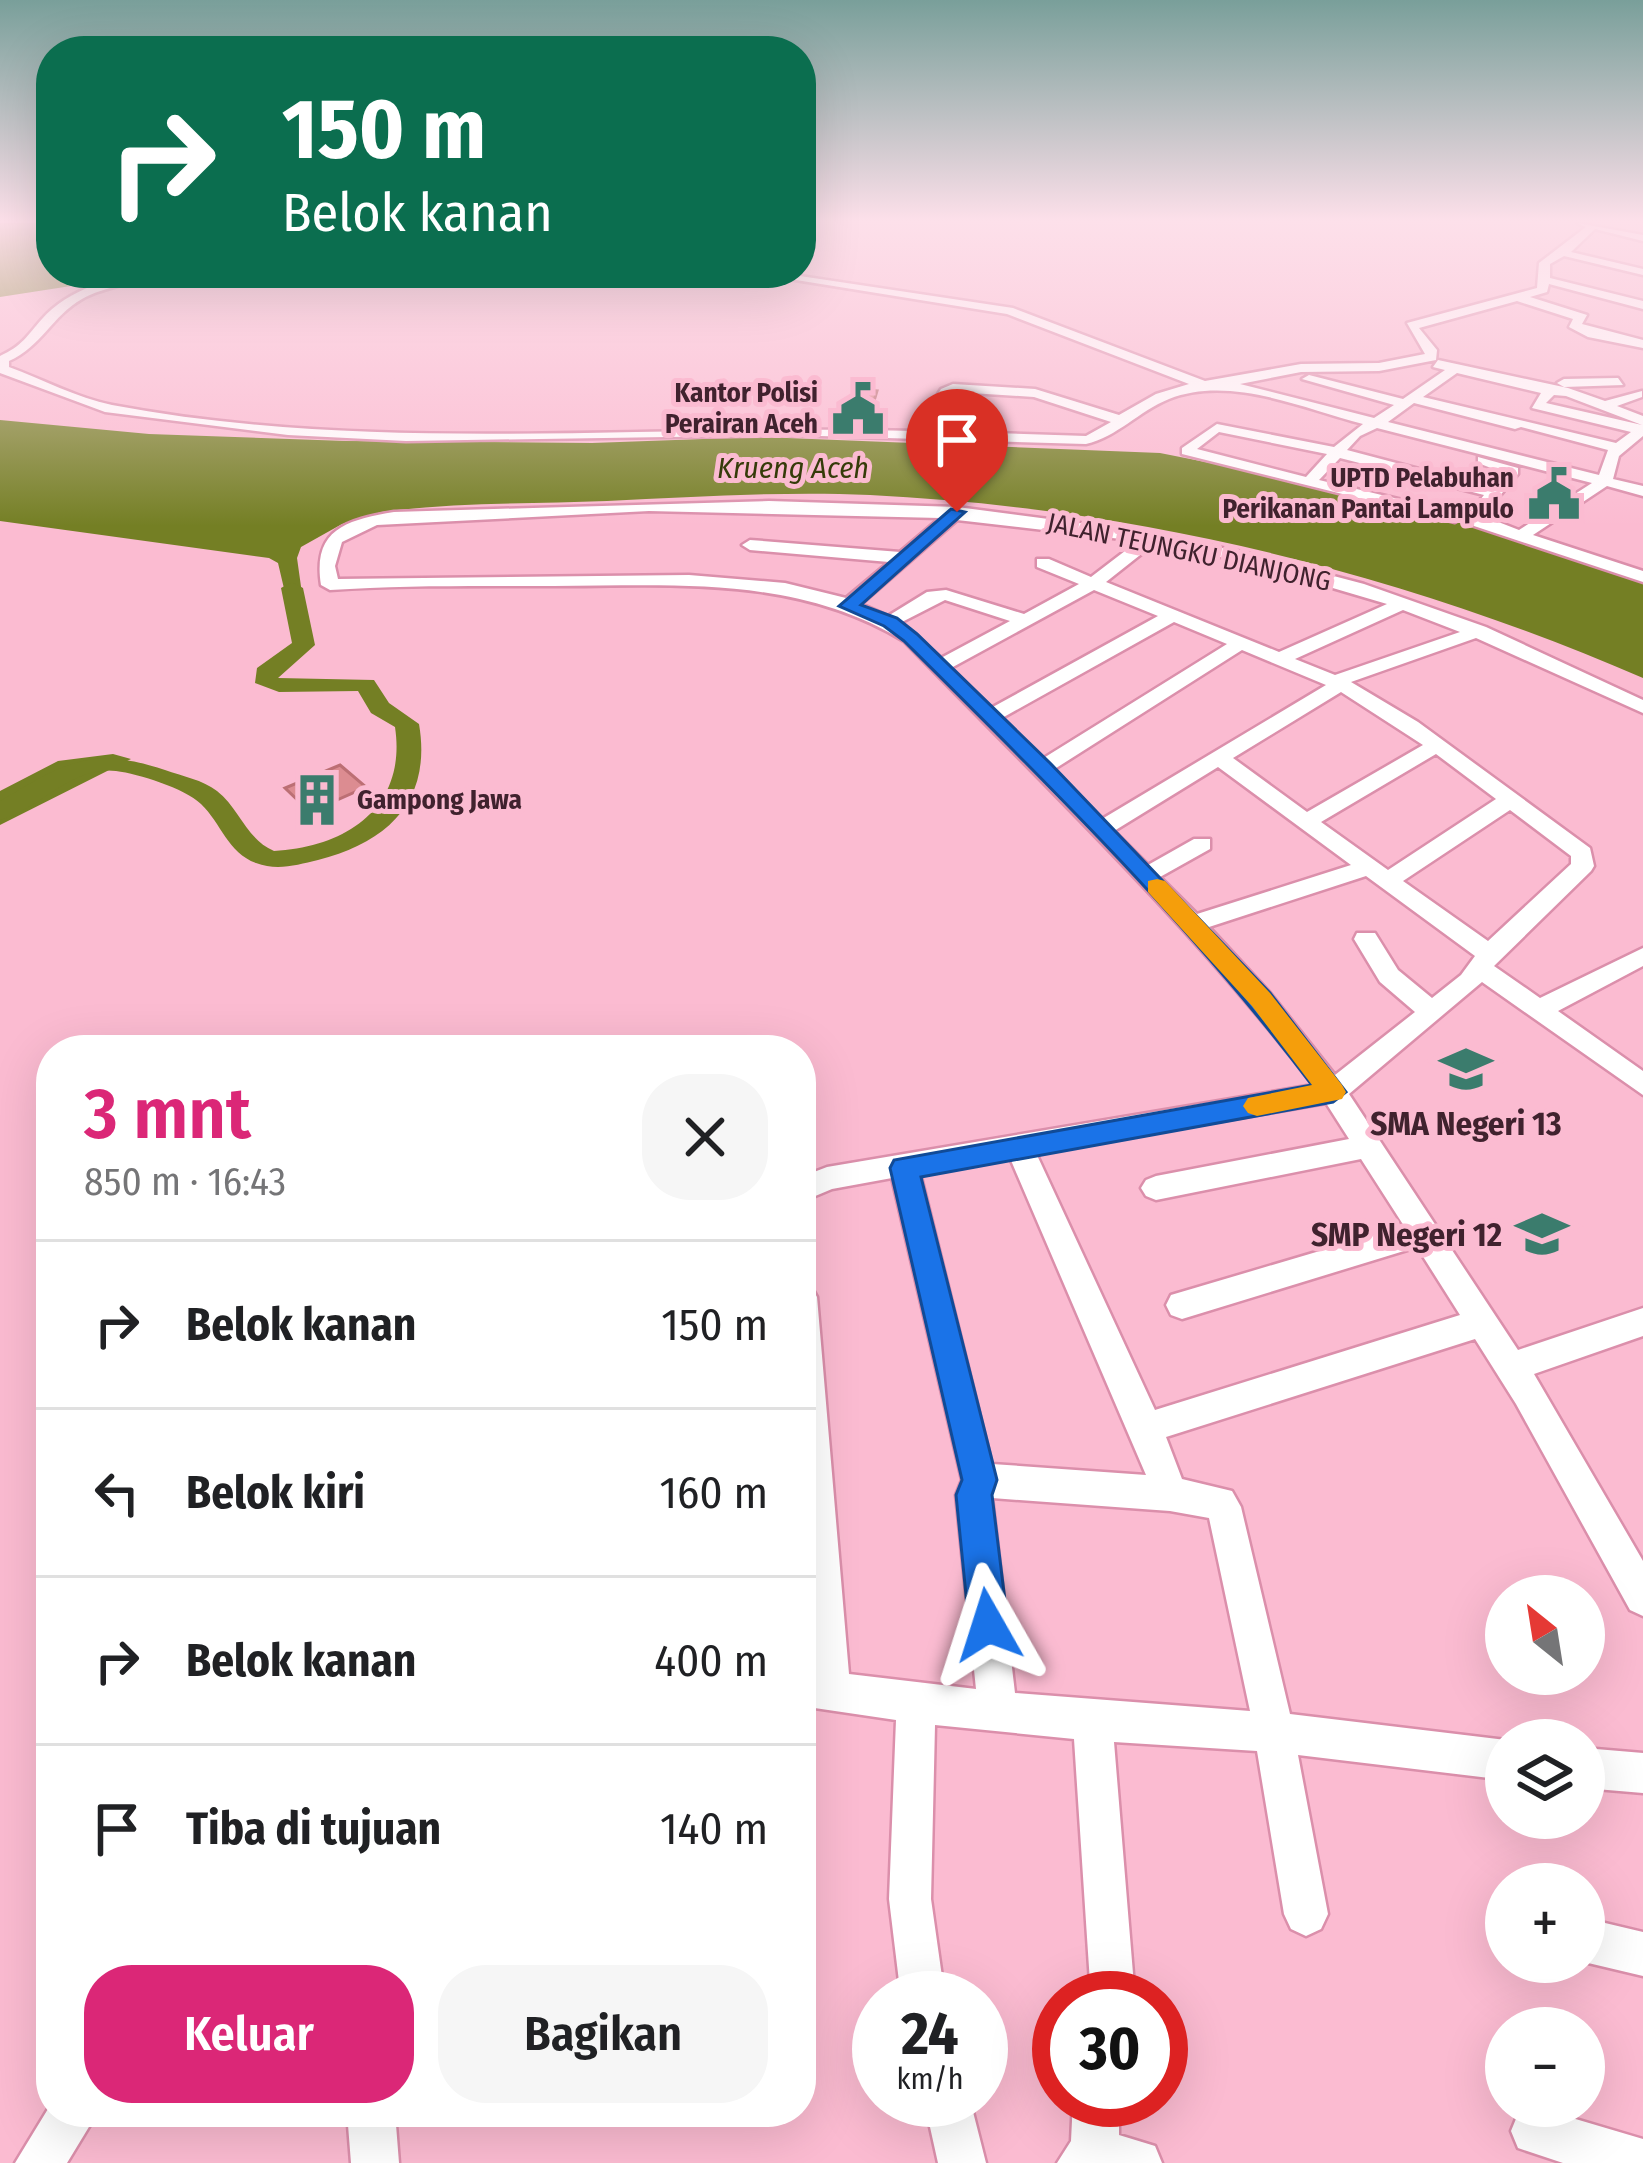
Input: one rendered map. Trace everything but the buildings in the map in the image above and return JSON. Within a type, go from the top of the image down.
[{"type":"street","points":[[45,324],[28,348],[2,359],[2,369],[105,408],[164,418],[387,437],[800,431],[1086,440],[1200,384]]},
{"type":"street","points":[[1042,324],[1200,384],[1424,360],[1559,385],[1618,382]]},
{"type":"street","points":[[1420,324],[1411,326],[1433,355],[1424,360]]},
{"type":"street","points":[[1573,324],[1643,344]]},
{"type":"street","points":[[1337,368],[1617,448]]},
{"type":"street","points":[[1309,482],[1355,433],[1454,369]]},
{"type":"street","points":[[1280,372],[1537,404],[1642,427]]},
{"type":"street","points":[[1222,384],[1614,474],[1643,491]]},
{"type":"street","points":[[1485,448],[1559,385]]},
{"type":"street","points":[[1559,385],[1642,427]]},
{"type":"street","points":[[919,436],[950,388],[1035,393],[1117,423]]},
{"type":"street","points":[[1000,408],[1010,393]]},
{"type":"street","points":[[1603,406],[1637,394]]},
{"type":"street","points":[[1045,414],[1117,423]]},
{"type":"street","points":[[522,435],[532,417]]},
{"type":"street","points":[[1264,435],[1287,420],[1503,465],[1513,471],[1476,519],[1640,572]]},
{"type":"street","points":[[982,438],[990,422]]},
{"type":"street","points":[[1521,536],[1614,474],[1617,448],[1642,427]]},
{"type":"street","points":[[1455,517],[1187,451],[1216,428],[1264,435],[1494,494]]},
{"type":"street","points":[[717,582],[784,506]]},
{"type":"street","name":"JALAN TEUNGKU DIANJONG","points":[[717,582],[330,585],[322,562],[327,546],[346,531],[394,517],[784,506],[957,512],[1151,539],[1317,578],[1480,631],[1643,706]]},
{"type":"street","points":[[848,606],[957,512]]},
{"type":"street","points":[[941,666],[1095,582],[1151,539]]},
{"type":"street","points":[[750,544],[906,559]]},
{"type":"street","points":[[816,1183],[1333,1092],[1431,1012],[1584,860],[1582,853],[1437,745],[1338,683],[1043,563]]},
{"type":"street","points":[[717,582],[848,606],[890,622],[1043,767],[1193,924],[1261,999],[1333,1092],[1484,1322],[1643,1597]]},
{"type":"street","points":[[890,622],[940,595],[1025,620]]},
{"type":"street","points":[[1283,657],[1401,604]]},
{"type":"street","points":[[991,716],[1174,615]]},
{"type":"street","points":[[1102,829],[1338,683],[1480,631]]},
{"type":"street","points":[[1043,767],[1243,642]]},
{"type":"street","points":[[1307,820],[1437,745]]},
{"type":"street","points":[[1220,759],[1380,873],[1540,1009],[1643,1084]]},
{"type":"street","points":[[1193,924],[1380,873],[1510,800]]},
{"type":"street","points":[[1146,875],[1202,844]]},
{"type":"street","points":[[1366,939],[1389,976],[1431,1012]]},
{"type":"street","points":[[1540,1009],[1638,964]]},
{"type":"street","points":[[1156,1188],[1366,1148]]},
{"type":"street","points":[[1020,1149],[1146,1428],[1170,1494]]},
{"type":"street","points":[[904,1168],[980,1480],[974,1495],[998,1712]]},
{"type":"street","points":[[1182,1305],[1425,1232]]},
{"type":"street","points":[[1146,1428],[1484,1322]]},
{"type":"street","points":[[1511,1367],[1643,1322]]},
{"type":"street","points":[[980,1480],[1211,1498],[1224,1509],[1274,1732],[1306,1914]]},
{"type":"street","points":[[816,1688],[998,1712],[1274,1732],[1485,1757]]},
{"type":"street","points":[[916,1703],[910,1899],[919,1971]]},
{"type":"street","points":[[1093,1721],[1111,1971]]},
{"type":"street","points":[[1605,1770],[1643,1773]]},
{"type":"street","points":[[1605,1945],[1643,1954]]},
{"type":"street","points":[[39,2163],[64,2127]]},
{"type":"street","points":[[371,2127],[375,2163]]},
{"type":"street","points":[[953,2127],[962,2163]]},
{"type":"street","points":[[1099,2127],[1102,2161]]},
{"type":"street","points":[[1535,2131],[1643,2162]]},
{"type":"water","name":"Krueng Aceh","points":[[0,420],[149,434],[346,441],[592,443],[759,437],[1160,453],[1341,489],[1463,520],[1643,579],[1643,678],[1456,607],[1265,552],[1069,514],[870,495],[738,495],[381,512],[342,524],[301,547],[297,558],[307,629],[294,631],[278,563],[269,558],[0,521]]},
{"type":"water","points":[[113,754],[131,759],[0,825],[0,791],[58,761]]},
{"type":"waterway","points":[[0,812],[72,772],[118,763],[204,793],[247,846],[271,859],[327,849],[370,828],[388,813],[409,774],[407,724],[380,708],[366,685],[267,683],[265,673],[304,645],[292,588]]},
{"type":"slow traffic","points":[[1157,886],[1261,999],[1333,1092],[1257,1106]]},
{"type":"place","name":"Kantor Polisi Perairan Aceh","points":[[858,409]]},
{"type":"place","name":"UPTD Pelabuhan Perikanan Pantai Lampulo","points":[[1554,494]]},
{"type":"place","name":"Gampong Jawa","points":[[317,800]]},
{"type":"place","name":"SMA Negeri 13","points":[[1466,1069]]},
{"type":"place","name":"SMP Negeri 12","points":[[1542,1234]]},
{"type":"route","points":[[957,512],[848,606],[890,622],[910,638],[1043,767],[1261,999],[1333,1092],[904,1168],[980,1480],[974,1495],[988,1625]]}]
